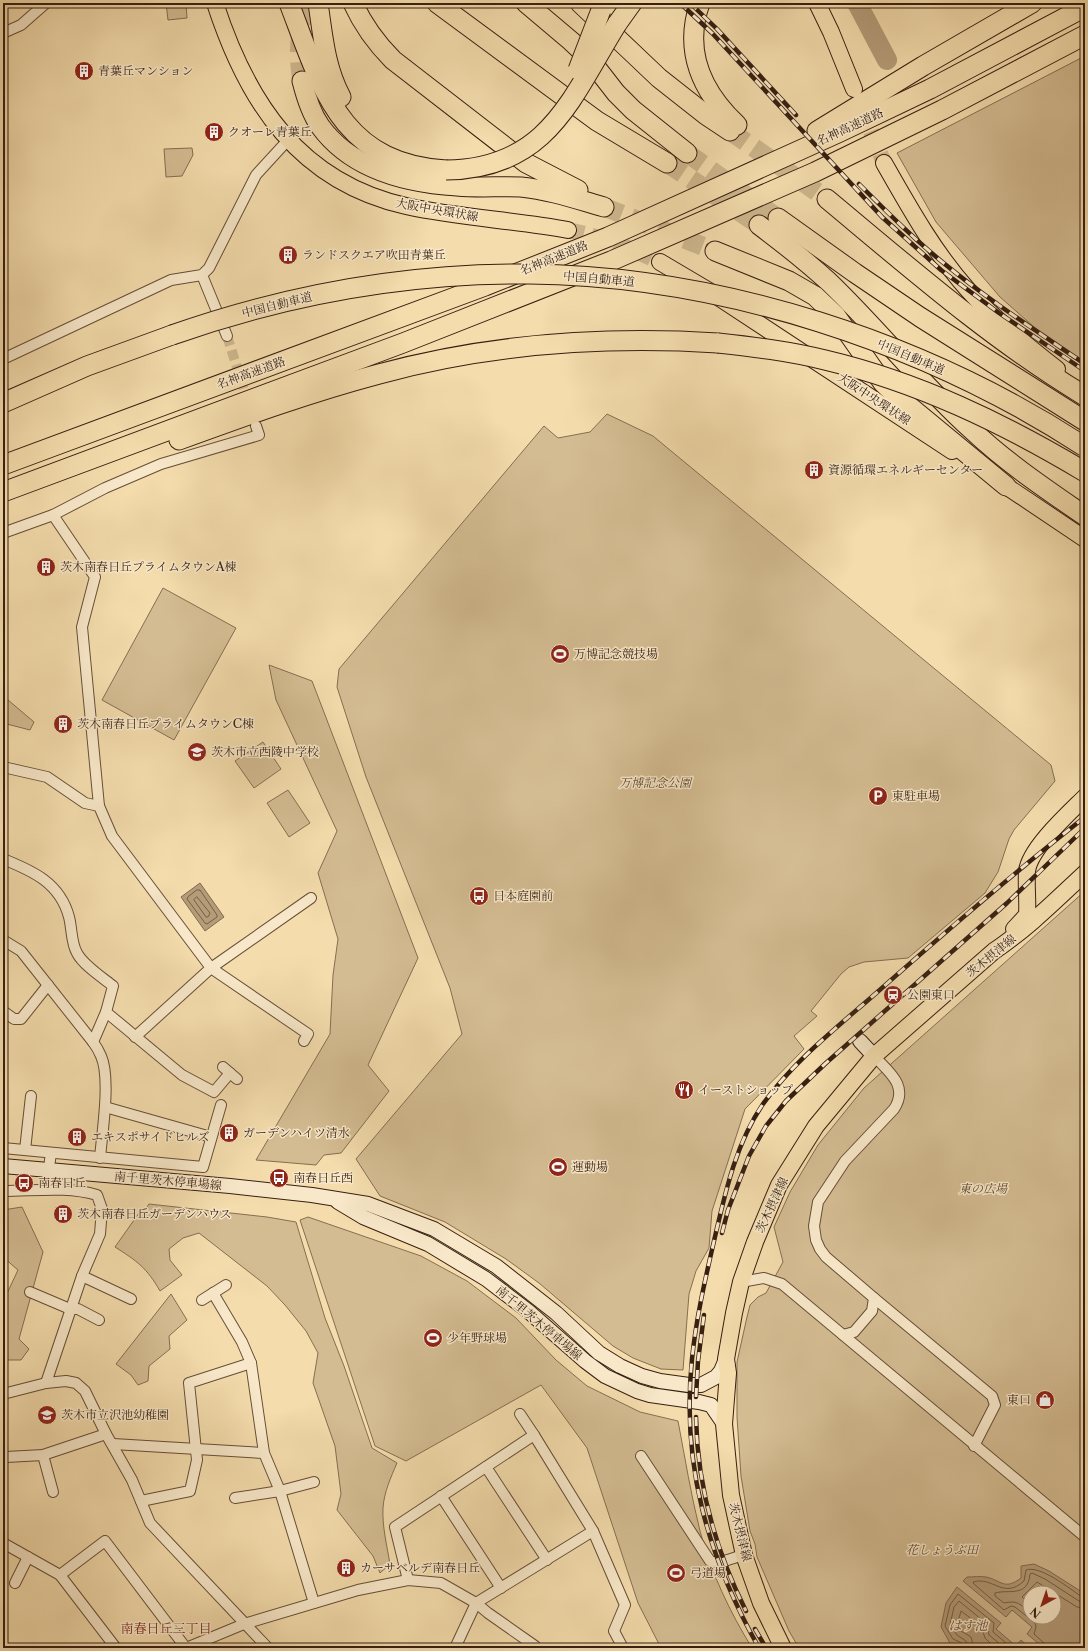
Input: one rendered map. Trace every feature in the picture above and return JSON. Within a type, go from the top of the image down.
[{"type":"highway","points":[[289,3],[314,68],[328,98],[344,121],[365,141],[388,156],[415,166],[430,169],[497,151],[519,140],[537,127],[553,109],[576,73],[603,6]]},
{"type":"highway","points":[[318,3],[327,63],[336,87],[350,110],[369,130],[391,145],[445,165],[469,168],[497,162],[513,156],[538,139],[569,105],[616,24],[632,3]]},
{"type":"highway","points":[[302,81],[306,98],[313,113],[330,138],[342,149],[371,167],[386,173],[419,182],[457,186],[503,186],[540,190],[606,206],[526,163],[393,60],[368,30],[353,3]]},
{"type":"highway","points":[[437,3],[597,121],[667,163]]},
{"type":"highway","points":[[526,3],[572,41],[588,57],[616,93],[633,110],[687,153]]},
{"type":"highway","points":[[580,3],[660,78],[706,115],[734,129],[703,81],[698,66],[693,39],[700,3]]},
{"type":"highway","points":[[744,176],[923,66],[1032,3]]},
{"type":"highway","name":"名神高速道路","points":[[3,465],[485,286],[608,237],[840,132],[930,89],[1085,7]]},
{"type":"highway","name":"名神高速道路","points":[[3,492],[403,343],[611,261],[815,172],[942,110],[1085,35]]},
{"type":"highway","points":[[827,199],[923,281],[958,308],[1054,377],[1085,396]]},
{"type":"highway","points":[[778,218],[907,308],[1085,421]]},
{"type":"highway","points":[[759,225],[829,282],[909,368],[972,430],[1013,465],[1085,516]]},
{"type":"highway","points":[[715,251],[789,281],[815,296],[836,316],[883,383],[1006,486]]},
{"type":"highway","name":"中国自動車道","points":[[3,403],[87,366],[172,335],[223,319],[306,298],[347,289],[416,280],[483,275],[564,275],[653,284],[705,293],[796,314],[835,326],[926,362],[974,384],[1038,418],[1085,447]]},
{"type":"highway","points":[[3,504],[272,407],[380,374],[423,364],[498,350],[554,343],[612,340],[658,340],[718,343],[772,349],[825,360],[913,386],[961,406],[1002,426],[1085,472]]},
{"type":"main road","name":"大阪中央環状線","points":[[215,3],[229,44],[244,78],[262,108],[288,140],[314,163],[341,181],[387,201],[429,210],[533,223],[568,230]]},
{"type":"main road","points":[[819,4],[854,89]]},
{"type":"main road","points":[[884,163],[927,236],[968,290],[1013,333],[1085,391]]},
{"type":"main road","name":"大阪中央環状線","points":[[660,262],[709,291],[1085,539]]},
{"type":"main road","points":[[1043,511],[1085,550]]},
{"type":"main road","points":[[994,951],[1027,915],[1027,871],[1029,864],[1051,832],[1085,797]]},
{"type":"main road","name":"茨木摂津線","points":[[783,1648],[761,1603],[744,1555],[731,1495],[724,1424],[728,1373],[726,1359],[741,1282],[755,1242],[779,1185],[816,1126],[874,1056],[994,951],[1028,926],[1085,873]]},
{"type":"main road","points":[[860,1041],[874,1056]]},
{"type":"main road","name":"南千里茨木停車場線","points":[[3,1166],[230,1186],[332,1198],[368,1204],[434,1229],[466,1247],[517,1281],[599,1353],[620,1366],[642,1376],[660,1381],[701,1385],[716,1378],[726,1359]]},
{"type":"main road","name":"南千里茨木停車場線","points":[[332,1198],[363,1217],[428,1244],[486,1279],[528,1311],[584,1362],[605,1376],[637,1391],[650,1395],[700,1402],[711,1406],[724,1424]]},
{"type":"street","points":[[3,33],[21,25],[46,3]]},
{"type":"street","points":[[3,359],[171,280],[202,275],[209,268],[256,175],[288,140]]},
{"type":"street","points":[[202,275],[227,336]]},
{"type":"street","points":[[3,533],[53,515],[105,488],[161,464],[259,435],[256,426]]},
{"type":"street","points":[[53,515],[95,577],[82,627],[100,806],[112,836],[211,968],[308,1034],[304,1041]]},
{"type":"street","points":[[3,767],[47,777],[85,803],[100,806]]},
{"type":"street","points":[[3,859],[32,871],[51,886],[62,898],[69,916],[77,953],[113,986],[106,1012],[93,1042]]},
{"type":"street","points":[[135,1037],[211,968],[311,898]]},
{"type":"street","points":[[3,940],[20,951],[93,1042],[102,1056],[105,1071],[105,1107],[100,1158]]},
{"type":"street","points":[[3,1011],[14,1019],[22,1019],[48,985]]},
{"type":"street","points":[[106,1012],[182,1076],[214,1092],[230,1073]]},
{"type":"street","points":[[874,1056],[896,1080],[900,1094],[898,1102],[894,1109],[845,1161],[818,1202],[814,1226],[818,1244],[826,1257],[992,1396],[995,1406],[974,1446]]},
{"type":"street","points":[[25,1150],[31,1096]]},
{"type":"street","points":[[3,1148],[203,1167],[221,1105]]},
{"type":"street","points":[[105,1107],[211,1137]]},
{"type":"street","points":[[46,1189],[51,1153]]},
{"type":"street","points":[[3,1191],[46,1189],[84,1191],[97,1195],[102,1209],[100,1234],[70,1309],[46,1383]]},
{"type":"street","points":[[82,1276],[131,1299]]},
{"type":"street","points":[[741,1282],[764,1278],[782,1284],[1085,1538]]},
{"type":"street","points":[[202,1300],[226,1285]]},
{"type":"street","points":[[30,1292],[70,1309],[78,1309],[99,1320]]},
{"type":"street","points":[[213,1293],[242,1342],[251,1363],[264,1453],[280,1491],[314,1603]]},
{"type":"street","points":[[843,1335],[854,1332],[872,1311],[874,1298]]},
{"type":"street","points":[[141,1501],[190,1491],[197,1460],[189,1382],[251,1363]]},
{"type":"street","points":[[3,1394],[46,1383],[66,1380],[76,1383],[85,1391],[106,1434],[132,1480],[150,1522],[268,1648]]},
{"type":"street","points":[[520,1414],[593,1531],[625,1605],[614,1631],[623,1648]]},
{"type":"street","points":[[4,1458],[43,1455],[106,1434]]},
{"type":"street","points":[[408,1580],[395,1527],[534,1435]]},
{"type":"street","points":[[113,1444],[264,1453]]},
{"type":"street","points":[[43,1455],[53,1492]]},
{"type":"street","points":[[641,1456],[708,1560],[711,1562],[716,1562],[744,1555]]},
{"type":"street","points":[[486,1467],[547,1560]]},
{"type":"street","points":[[235,1498],[280,1491],[314,1482]]},
{"type":"street","points":[[441,1496],[501,1588]]},
{"type":"street","points":[[455,1648],[476,1603],[593,1531]]},
{"type":"street","points":[[60,1575],[106,1541],[186,1648],[244,1624],[358,1590],[408,1580],[442,1583],[476,1603],[536,1648]]},
{"type":"street","points":[[3,1543],[60,1575],[116,1648]]},
{"type":"street","points":[[15,1583],[28,1557]]},
{"type":"green space","points":[[166,3],[186,3],[187,18],[168,20]]},
{"type":"green space","points":[[1085,56],[1085,366],[1059,349],[1000,297],[936,222],[897,153]]},
{"type":"green space","points":[[192,148],[193,155],[182,176],[166,177],[164,149]]},
{"type":"green space","name":"万博記念公園","points":[[607,414],[653,436],[1051,765],[1055,781],[1014,830],[1009,839],[998,872],[985,893],[908,958],[864,962],[849,967],[841,974],[811,1011],[817,1016],[794,1036],[804,1049],[745,1109],[712,1211],[709,1248],[696,1271],[689,1294],[683,1370],[661,1369],[633,1358],[613,1346],[539,1283],[506,1259],[445,1222],[380,1196],[356,1159],[462,1034],[450,988],[366,777],[337,687],[339,669],[544,426],[558,438],[590,432]]},
{"type":"green space","points":[[163,588],[236,628],[174,740],[102,700]]},
{"type":"green space","points":[[269,665],[312,681],[418,958],[368,1065],[389,1091],[341,1153],[324,1155],[316,1165],[256,1160],[330,1034],[333,975],[338,939],[318,873],[337,831],[276,700]]},
{"type":"green space","points":[[8,700],[34,722],[30,730],[3,723],[3,707]]},
{"type":"green space","points":[[263,742],[281,769],[254,788],[235,761]]},
{"type":"green space","points":[[288,790],[310,823],[289,837],[267,803]]},
{"type":"green space","points":[[1085,891],[1085,1648],[799,1648],[789,1631],[757,1557],[755,1544],[750,1531],[741,1476],[737,1417],[737,1362],[750,1305],[758,1297],[766,1293],[783,1262],[774,1227],[790,1192],[818,1145],[864,1088]]},
{"type":"green space","points":[[149,1204],[267,1217],[296,1222],[325,1318],[344,1366],[372,1448],[397,1463],[386,1490],[383,1508],[384,1529],[390,1564],[380,1573],[373,1556],[337,1510],[341,1494],[335,1446],[313,1383],[318,1353],[306,1331],[267,1286],[199,1233],[183,1238],[169,1249],[170,1260],[182,1275],[160,1291],[151,1276],[141,1266],[115,1247],[139,1213],[144,1211]]},
{"type":"green space","points":[[22,1207],[43,1252],[19,1339],[29,1349],[21,1360],[3,1360],[3,1302],[18,1270],[3,1257],[3,1210]]},
{"type":"green space","points":[[308,1217],[421,1256],[467,1281],[516,1318],[556,1360],[587,1386],[640,1412],[678,1421],[704,1547],[722,1592],[752,1648],[661,1648],[638,1603],[587,1448],[541,1385],[406,1461],[375,1446],[300,1220]]},
{"type":"green space","points":[[171,1294],[187,1320],[169,1336],[170,1349],[149,1366],[148,1381],[138,1385],[131,1375],[116,1364]]},
{"type":"water","points":[[200,883],[224,917],[205,931],[181,897]]},
{"type":"water","name":"はす池","points":[[1034,1564],[1049,1571],[1085,1594],[1085,1648],[1044,1648],[1027,1634],[1032,1627],[1030,1625],[1062,1625],[1062,1585],[1022,1585],[1022,1618],[1012,1610],[1006,1617],[963,1581],[967,1577],[984,1577],[991,1578],[1003,1584],[1010,1584],[1021,1578],[1021,1566]]},
{"type":"water","name":"はす池","points":[[957,1587],[1001,1623],[996,1629],[1016,1646],[1021,1640],[1030,1648],[962,1648],[950,1643],[941,1627],[946,1603]]},
{"type":"waterway","points":[[857,3],[887,60]]},
{"type":"tunnel","points":[[302,81],[300,71],[300,41],[303,22],[310,3]]},
{"type":"tunnel","points":[[862,109],[884,163]]},
{"type":"tunnel","points":[[730,131],[827,199]]},
{"type":"tunnel","points":[[687,153],[778,218]]},
{"type":"tunnel","points":[[667,163],[759,225]]},
{"type":"tunnel","points":[[604,207],[715,251]]},
{"type":"tunnel","points":[[568,230],[616,243],[660,262]]},
{"type":"tunnel","points":[[227,336],[249,405]]},
{"type":"railway","points":[[680,3],[712,33],[882,217],[941,270],[999,313],[1085,371]]},
{"type":"railway","points":[[690,3],[717,29],[796,115]]},
{"type":"railway","points":[[859,184],[912,236],[946,265],[997,304],[1085,364]]},
{"type":"railway","points":[[759,1648],[725,1579],[712,1545],[702,1509],[695,1473],[691,1436],[690,1398],[692,1359],[696,1329],[704,1285],[722,1206],[738,1153],[753,1120],[763,1104],[801,1060],[978,904],[1085,817]]},
{"type":"railway","points":[[722,1233],[728,1210],[749,1156],[766,1126],[786,1101],[826,1063],[1007,903],[1085,828]]},
{"type":"railway","points":[[696,1397],[698,1361],[704,1315]]},
{"type":"railway","points":[[696,1417],[700,1467],[710,1517],[726,1565],[746,1611]]},
{"type":"railway","points":[[755,1629],[766,1648]]},
{"type":"place","name":"青葉丘マンション","points":[[84,71]]},
{"type":"place","name":"クオーレ青葉丘","points":[[214,132]]},
{"type":"place","name":"ランドスクエア吹田青葉丘","points":[[288,255]]},
{"type":"place","name":"資源循環エネルギーセンター","points":[[814,470]]},
{"type":"place","name":"茨木南春日丘プライムタウンA棟","points":[[46,567]]},
{"type":"place","name":"万博記念競技場","points":[[560,654]]},
{"type":"place","name":"茨木南春日丘プライムタウンC棟","points":[[63,724]]},
{"type":"place","name":"茨木市立西陵中学校","points":[[197,752]]},
{"type":"place","name":"東駐車場","points":[[878,796]]},
{"type":"place","name":"日本庭園前","points":[[479,896]]},
{"type":"place","name":"公園東口","points":[[893,995]]},
{"type":"place","name":"イーストショップ","points":[[684,1090]]},
{"type":"place","name":"ガーデンハイツ清水","points":[[229,1133]]},
{"type":"place","name":"エキスポサイドヒルズ","points":[[77,1137]]},
{"type":"place","name":"運動場","points":[[558,1167]]},
{"type":"place","name":"南春日丘西","points":[[279,1178]]},
{"type":"place","name":"南春日丘","points":[[24,1183]]},
{"type":"place","name":"茨木南春日丘ガーデンハウス","points":[[63,1214]]},
{"type":"place","name":"少年野球場","points":[[433,1338]]},
{"type":"place","name":"東口","points":[[1045,1400]]},
{"type":"place","name":"茨木市立沢池幼稚園","points":[[47,1415]]},
{"type":"place","name":"カーサベルデ南春日丘","points":[[346,1568]]},
{"type":"place","name":"弓道場","points":[[676,1573]]},
{"type":"district","name":"南春日丘三丁目","points":[[166,1628]]},
{"type":"park label","name":"東の広場","points":[[983,1189]]},
{"type":"park label","name":"花しょうぶ田","points":[[942,1550]]}]
